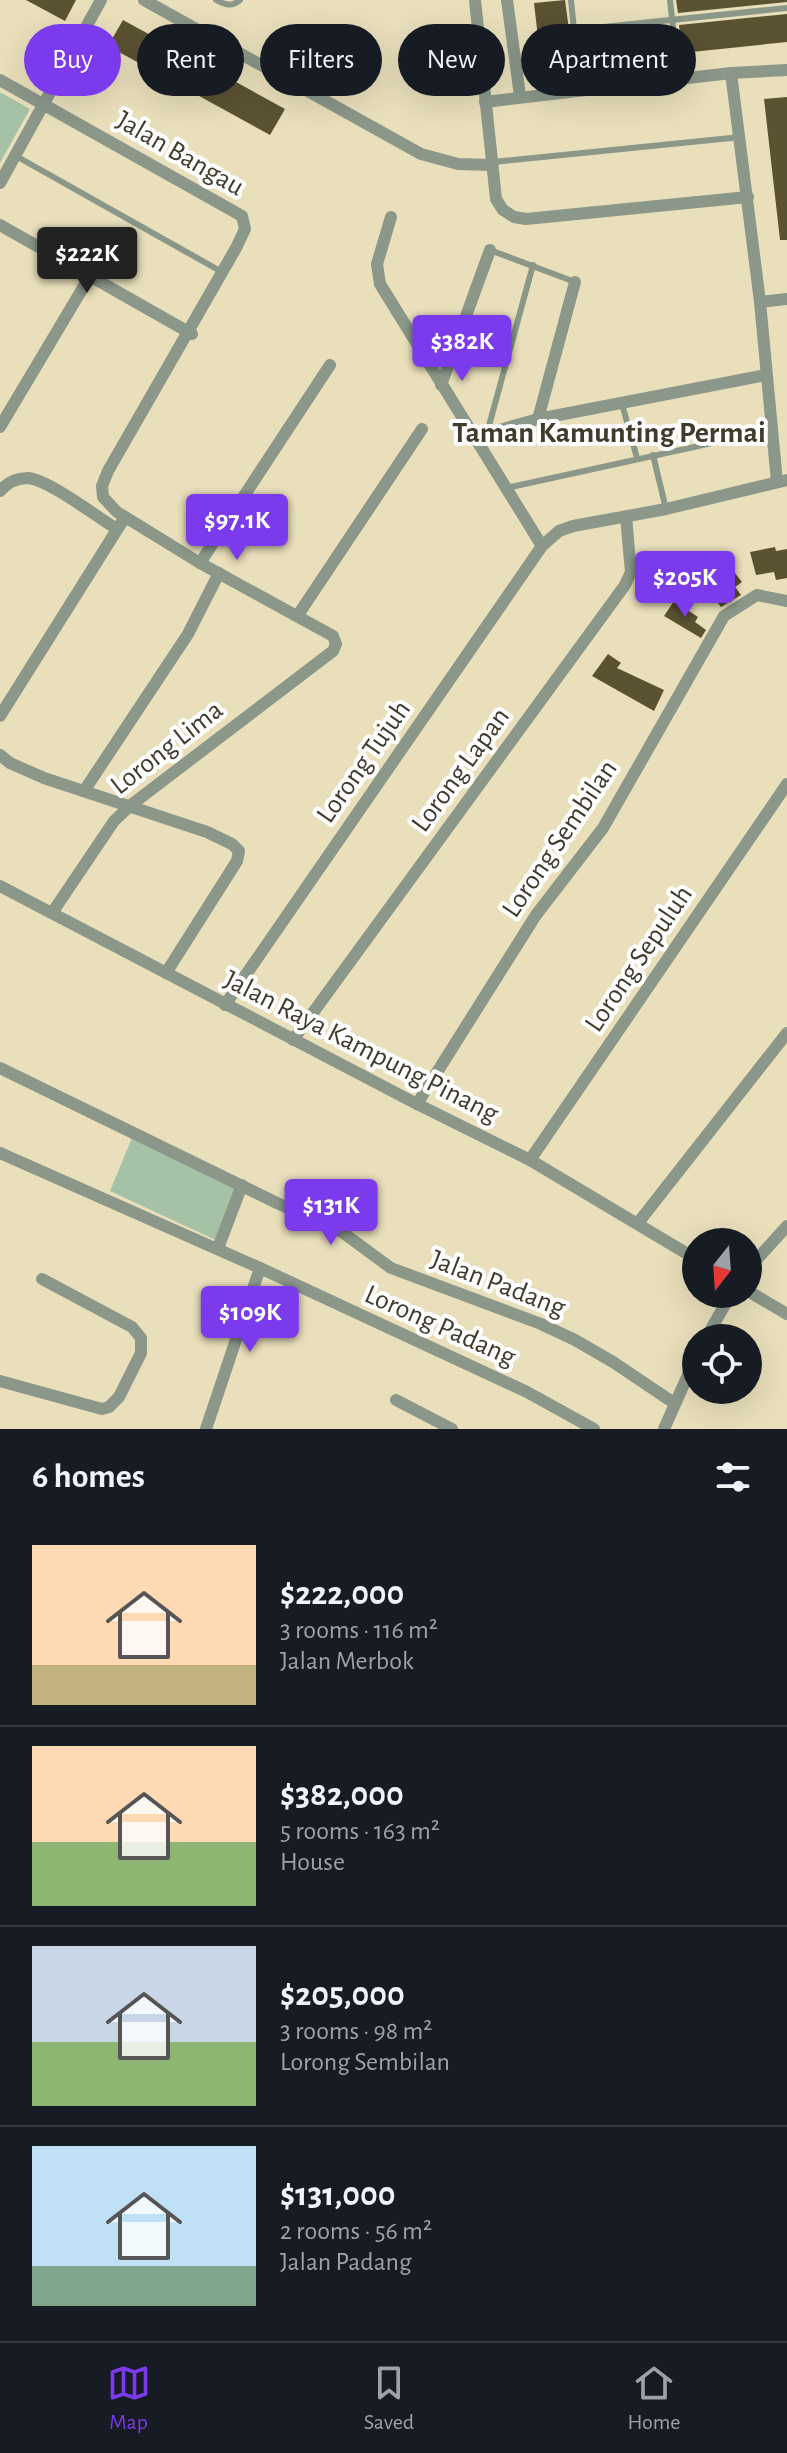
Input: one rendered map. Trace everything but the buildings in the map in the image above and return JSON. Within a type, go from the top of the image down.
[{"type":"street","points":[[0,183],[101,0]]},
{"type":"street","points":[[144,0],[421,154],[458,164],[491,163]]},
{"type":"street","points":[[475,0],[491,163],[496,199],[503,210],[514,217],[526,219],[748,197]]},
{"type":"street","points":[[485,102],[520,96],[507,0]]},
{"type":"street","points":[[696,78],[787,70]]},
{"type":"street","points":[[391,217],[377,264],[380,284],[441,385],[481,435],[506,488],[542,546],[559,531],[573,526],[666,509],[782,481],[772,430],[748,197],[731,73]]},
{"type":"street","name":"Jalan Bangau","points":[[0,80],[242,216],[245,229],[222,272]]},
{"type":"street","points":[[0,225],[190,333]]},
{"type":"street","points":[[441,385],[490,250]]},
{"type":"street","points":[[222,272],[190,333],[108,471],[102,486],[103,497],[109,505],[200,563],[298,615],[422,429]]},
{"type":"street","points":[[0,427],[90,276]]},
{"type":"street","points":[[538,419],[575,282]]},
{"type":"street","points":[[760,302],[787,299]]},
{"type":"street","points":[[200,563],[330,365]]},
{"type":"street","points":[[481,435],[538,419],[766,375]]},
{"type":"street","points":[[0,491],[12,481],[28,478],[42,483],[117,529]]},
{"type":"street","points":[[0,716],[125,517]]},
{"type":"street","name":"Lorong Lapan","points":[[293,1040],[625,585],[631,572],[626,517]]},
{"type":"street","name":"Lorong Tujuh","points":[[225,1005],[542,546]]},
{"type":"street","points":[[84,791],[188,634],[219,573]]},
{"type":"street","name":"Lorong Sembilan","points":[[417,1104],[536,915],[603,828],[724,616],[757,595],[787,601]]},
{"type":"street","name":"Lorong Lima","points":[[52,913],[114,821],[131,805],[333,651],[336,644],[333,636],[298,615]]},
{"type":"street","points":[[0,755],[33,773],[207,832],[232,844],[239,851],[237,861],[166,973]]},
{"type":"street","name":"Lorong Sepuluh","points":[[530,1160],[787,784]]},
{"type":"street","name":"Jalan Raya Kampung Pinang","points":[[0,886],[530,1160],[682,1250]]},
{"type":"street","points":[[638,1223],[787,1033]]},
{"type":"street","name":"Jalan Padang","points":[[0,1068],[342,1232],[391,1268],[541,1324],[575,1340],[674,1403]]},
{"type":"street","name":"Lorong Padang","points":[[0,1153],[218,1248],[527,1392],[594,1429]]},
{"type":"street","points":[[218,1248],[242,1185]]},
{"type":"street","points":[[762,1254],[787,1226]]},
{"type":"street","points":[[206,1429],[260,1268]]},
{"type":"street","points":[[0,1381],[102,1409],[109,1407],[119,1397],[141,1353],[141,1338],[132,1327],[42,1279]]},
{"type":"street","points":[[762,1299],[787,1314]]},
{"type":"street","points":[[664,1429],[682,1386]]},
{"type":"street","points":[[396,1400],[452,1429]]},
{"type":"lane","points":[[216,0],[225,5],[234,5],[240,0]]},
{"type":"lane","points":[[571,0],[574,30],[787,8]]},
{"type":"lane","points":[[670,0],[672,24]]},
{"type":"lane","points":[[491,163],[741,137]]},
{"type":"lane","points":[[15,156],[222,272]]},
{"type":"lane","points":[[490,250],[575,282]]},
{"type":"lane","points":[[481,435],[533,265]]},
{"type":"lane","points":[[622,403],[637,458]]},
{"type":"lane","points":[[506,488],[772,430]]},
{"type":"lane","points":[[653,455],[666,509]]},
{"type":"green space","points":[[0,92],[30,109],[0,163]]},
{"type":"green space","points":[[134,1133],[242,1185],[220,1242],[110,1191]]},
{"type":"district","name":"Taman Kamunting Permai","points":[[609,433]]}]
